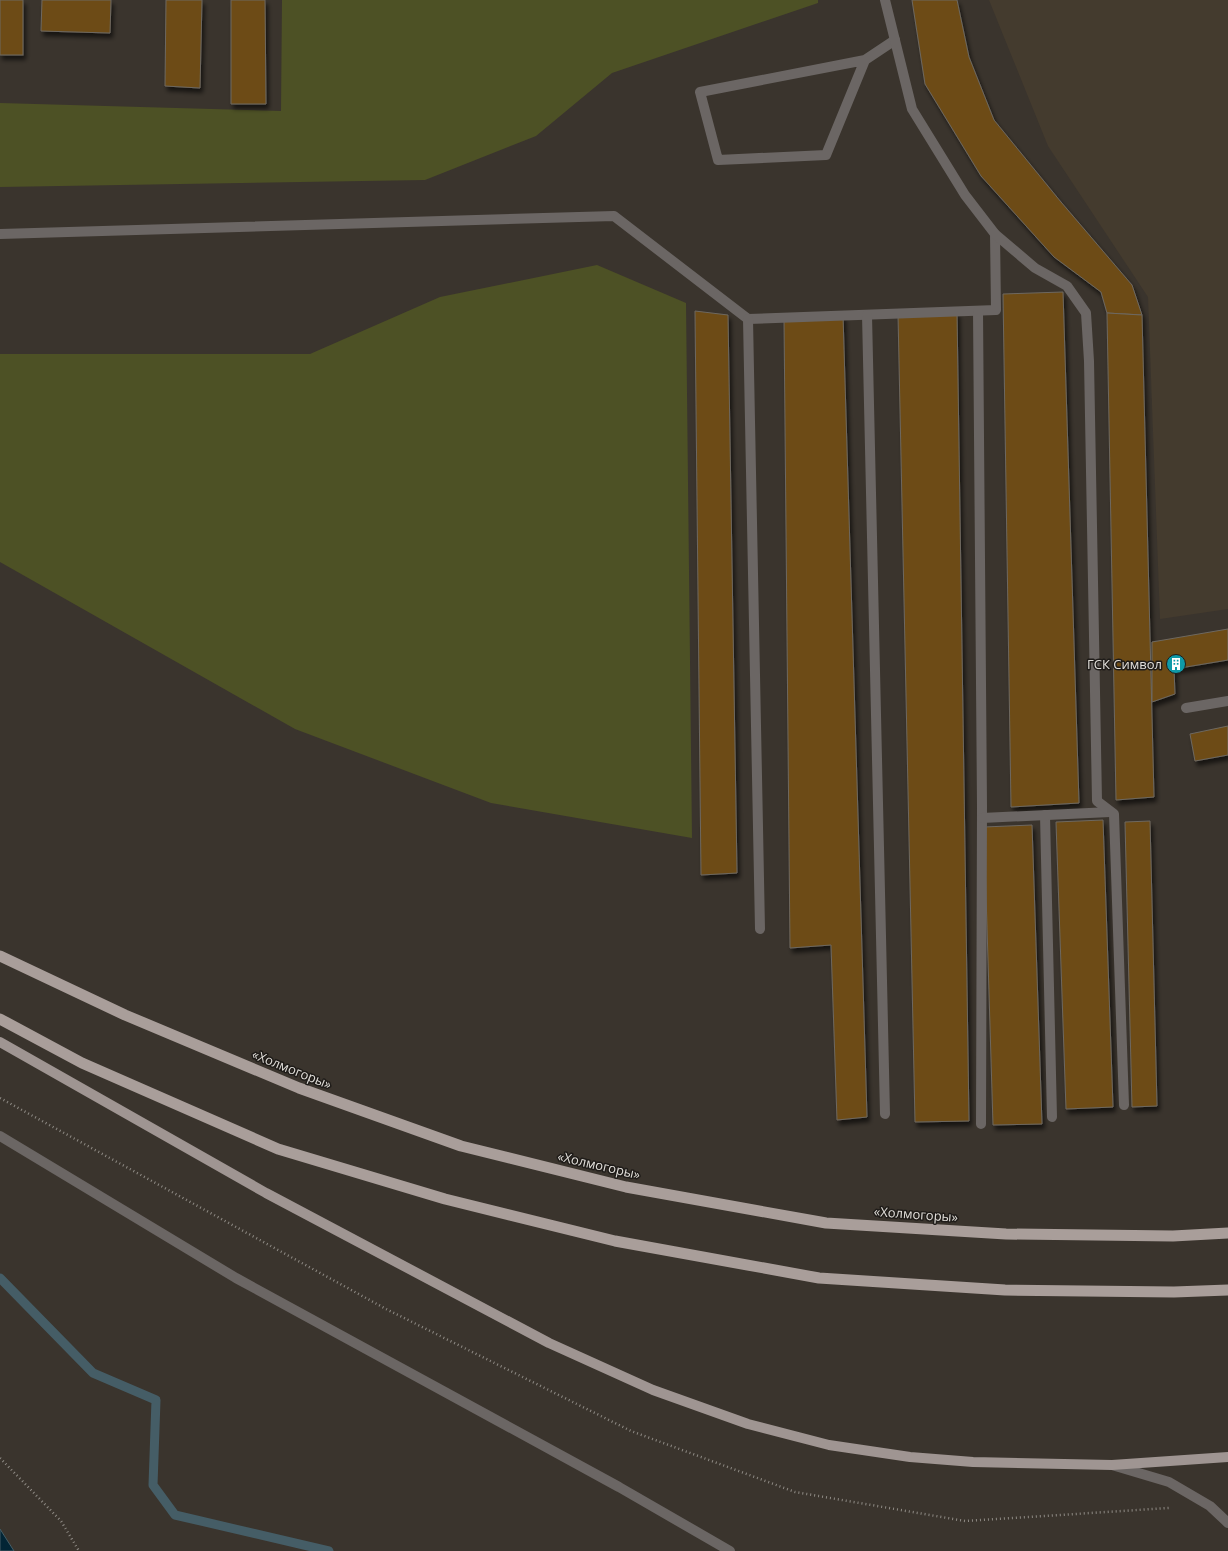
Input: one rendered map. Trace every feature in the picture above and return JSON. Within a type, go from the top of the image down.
[{"type":"highway","name":"«Холмогоры»","points":[[0,956],[125,1015],[299,1088],[461,1146],[626,1187],[826,1222],[1006,1234],[1172,1236],[1228,1233]]},
{"type":"highway","points":[[0,1019],[82,1063],[278,1149],[445,1199],[615,1241],[819,1278],[1005,1290],[1174,1292],[1228,1290]]},
{"type":"main road","points":[[0,1042],[266,1193],[549,1343],[653,1390],[748,1424],[829,1445],[910,1457],[973,1462],[1112,1465],[1228,1457]]},
{"type":"main road","points":[[1172,1236],[1228,1228]]},
{"type":"street","points":[[885,0],[912,109],[965,195],[996,234],[1035,268],[1067,286],[1086,313],[1089,369],[1097,801],[1114,814],[1124,1105]]},
{"type":"street","points":[[865,60],[826,155],[718,160],[700,92],[865,60],[895,40]]},
{"type":"street","points":[[0,234],[614,216],[748,319],[996,310],[996,234]]},
{"type":"street","points":[[978,311],[982,818],[981,1124]]},
{"type":"street","points":[[867,315],[885,1114]]},
{"type":"street","points":[[748,319],[760,929]]},
{"type":"street","points":[[1186,708],[1228,701]]},
{"type":"street","points":[[982,818],[1110,812]]},
{"type":"street","points":[[1046,815],[1052,1117]]},
{"type":"street","points":[[0,1136],[236,1278],[619,1487],[730,1551]]},
{"type":"street","points":[[1112,1465],[1169,1482],[1210,1506],[1228,1523]]},
{"type":"path","points":[[0,1458],[61,1521],[79,1551]]},
{"type":"shaded area","points":[[989,0],[1228,0],[1228,609],[1160,619],[1148,297],[1048,146]]},
{"type":"green space","points":[[282,0],[818,0],[818,3],[612,73],[536,136],[425,180],[0,187],[0,103],[281,111]]},
{"type":"green space","points":[[597,265],[686,303],[692,838],[491,803],[295,729],[0,562],[0,354],[310,354],[440,297]]},
{"type":"water","points":[[0,1529],[14,1551],[0,1551]]},
{"type":"building","points":[[0,0],[23,0],[23,55],[0,55]]},
{"type":"building","points":[[42,0],[111,0],[110,33],[41,31]]},
{"type":"building","points":[[166,0],[202,0],[200,88],[165,86]]},
{"type":"building","points":[[231,0],[265,0],[266,104],[231,104]]},
{"type":"building","points":[[912,0],[957,0],[969,57],[994,120],[1061,202],[1132,285],[1142,315],[1107,313],[1101,292],[1054,257],[981,176],[925,84]]},
{"type":"building","points":[[1063,292],[1079,803],[1011,807],[1003,294]]},
{"type":"building","points":[[695,311],[728,315],[737,873],[701,875]]},
{"type":"building","points":[[957,312],[969,1121],[915,1122],[898,314]]},
{"type":"building","points":[[1107,313],[1142,315],[1154,797],[1116,800]]},
{"type":"building","points":[[843,315],[867,1117],[837,1120],[831,945],[790,948],[784,318]]},
{"type":"building","name":"ГСК Символ","points":[[1228,629],[1228,660],[1174,669],[1175,694],[1152,702],[1152,642]]},
{"type":"building","points":[[1228,726],[1228,755],[1195,761],[1190,734]]},
{"type":"building","points":[[1103,820],[1113,1107],[1066,1109],[1056,822]]},
{"type":"building","points":[[1150,821],[1157,1106],[1132,1107],[1125,822]]},
{"type":"building","points":[[1032,825],[1042,1124],[993,1125],[984,827]]},
{"type":"waterway","points":[[0,1278],[93,1373],[156,1400],[153,1485],[175,1515],[329,1551]]},
{"type":"place","name":"ГСК Символ","points":[[1176,664]]}]
